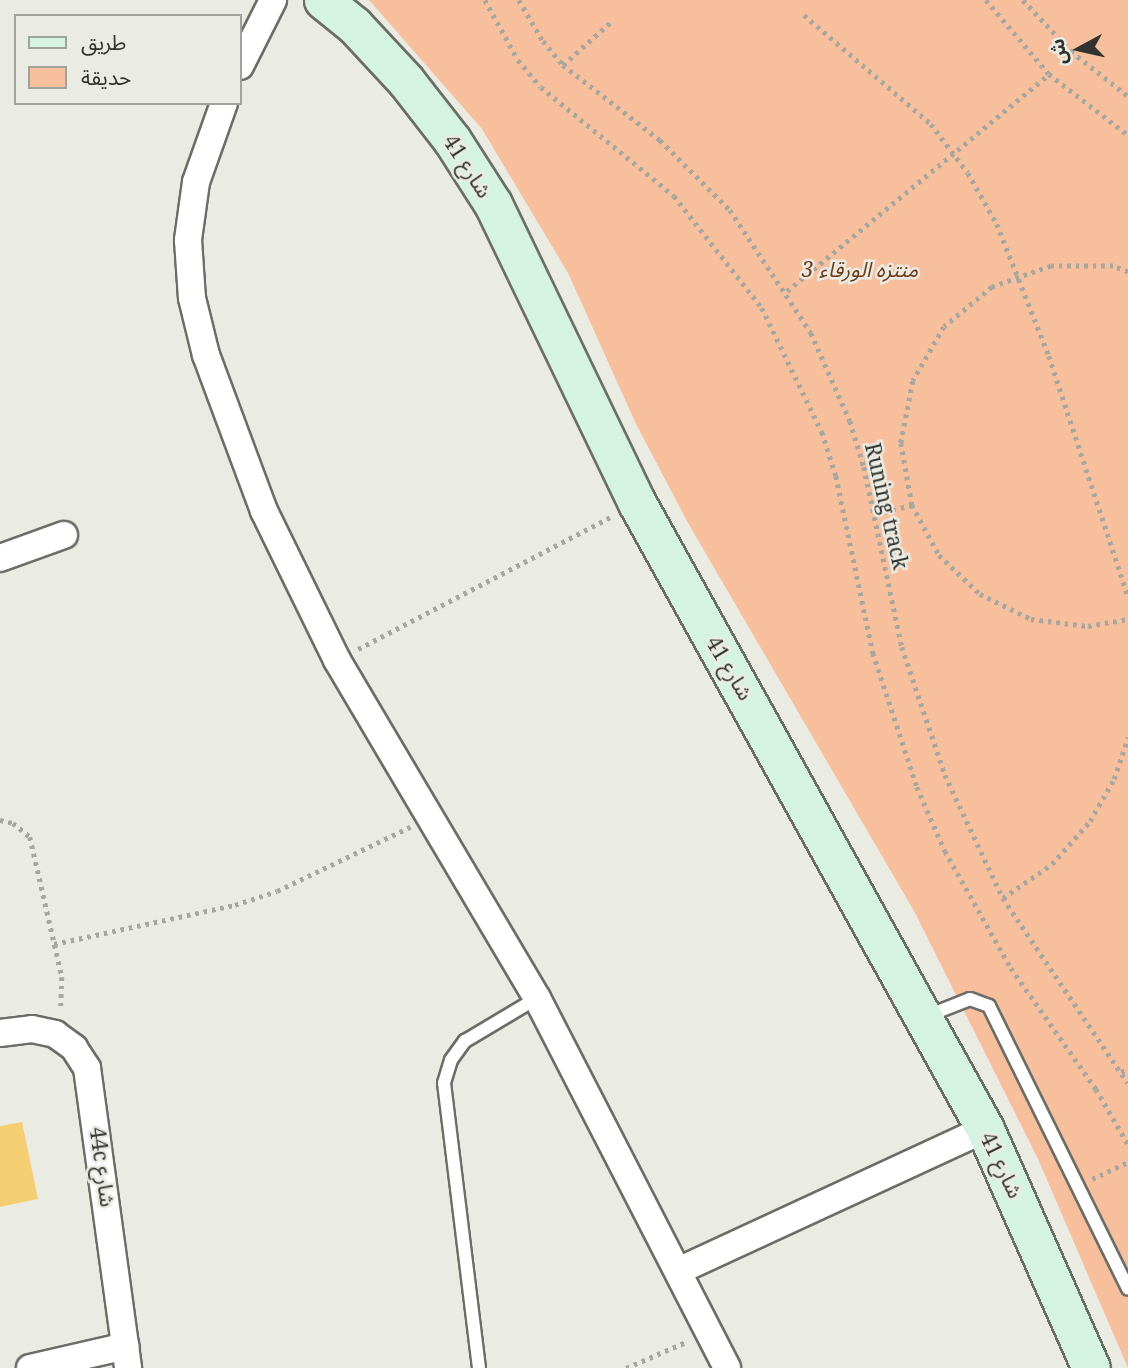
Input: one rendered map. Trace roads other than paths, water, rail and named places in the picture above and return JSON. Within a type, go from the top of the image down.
[{"type":"street","points":[[242,62],[273,0]]},
{"type":"street","name":"شارع 41","points":[[323,0],[354,25],[406,81],[452,140],[493,204],[637,503],[926,1016],[985,1129],[1091,1368]]},
{"type":"street","points":[[222,105],[196,182],[188,240],[192,298],[206,355],[258,498],[337,660],[537,998],[680,1270],[727,1368]]},
{"type":"street","points":[[0,558],[64,535]]},
{"type":"street","name":"44c شارع","points":[[0,1033],[32,1029],[55,1034],[74,1048],[87,1068],[127,1357]]},
{"type":"street","points":[[680,1270],[985,1129]]},
{"type":"street","points":[[30,1368],[127,1357]]},
{"type":"lane","points":[[479,1368],[444,1083],[451,1060],[465,1041],[537,998]]},
{"type":"lane","points":[[926,1016],[970,999],[989,1006],[1128,1289]]},
{"type":"park label","name":"منتزه الورقاء 3","points":[[860,269]]}]
